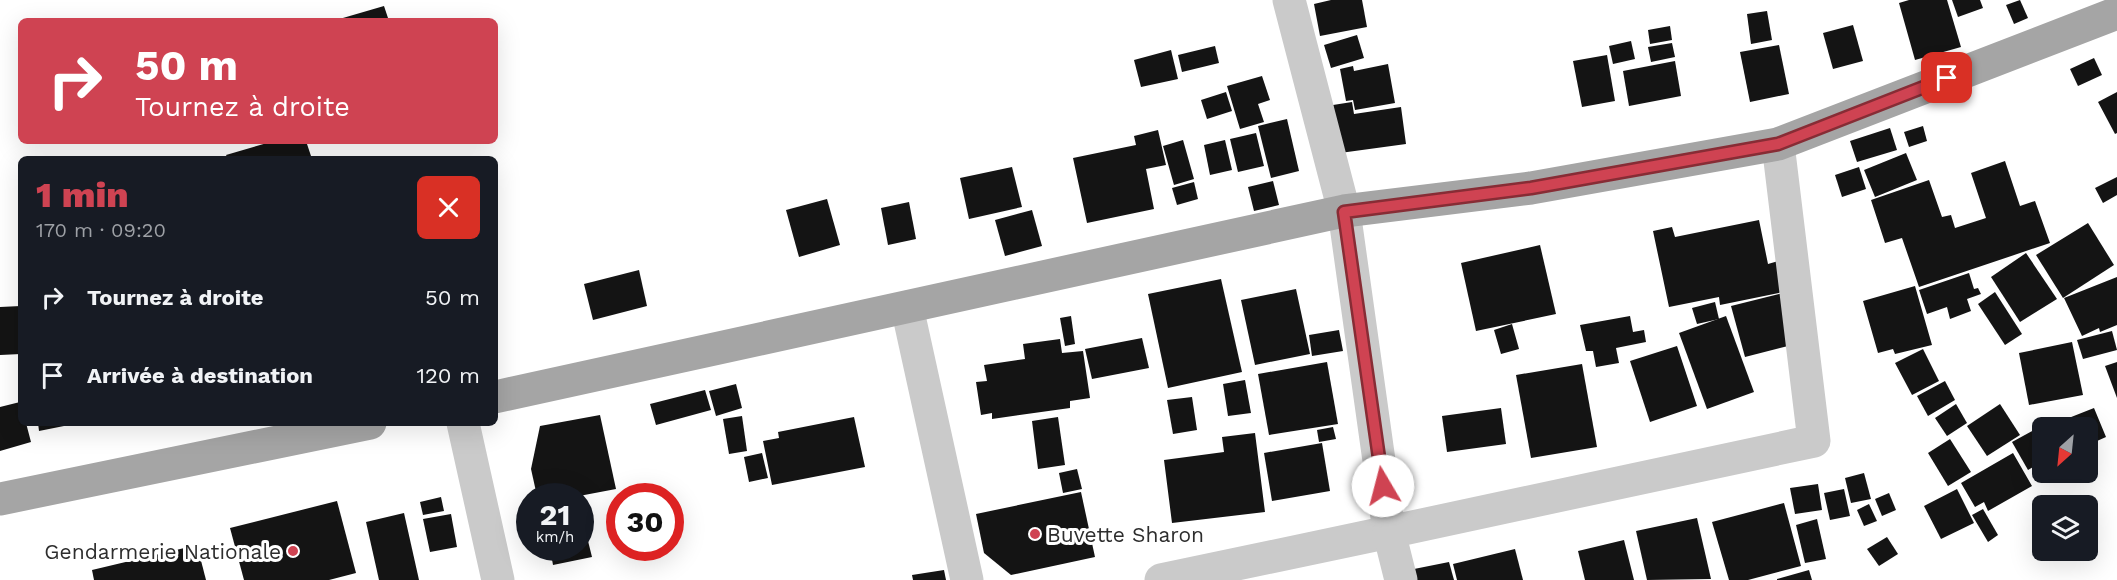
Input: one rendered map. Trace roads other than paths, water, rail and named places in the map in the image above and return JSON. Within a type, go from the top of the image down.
[{"type":"main road","points":[[498,396],[1344,212],[1531,188],[1778,144],[2117,13]]},
{"type":"main road","points":[[0,499],[355,426]]},
{"type":"street","points":[[1289,0],[1344,212],[1389,532],[1401,580]]},
{"type":"street","points":[[1161,580],[1814,441],[1778,144]]},
{"type":"street","points":[[907,307],[967,580]]},
{"type":"street","points":[[464,426],[498,580]]},
{"type":"place","name":"Buvette Sharon","points":[[1035,534]]},
{"type":"place","name":"Gendarmerie Nationale","points":[[293,551]]}]
